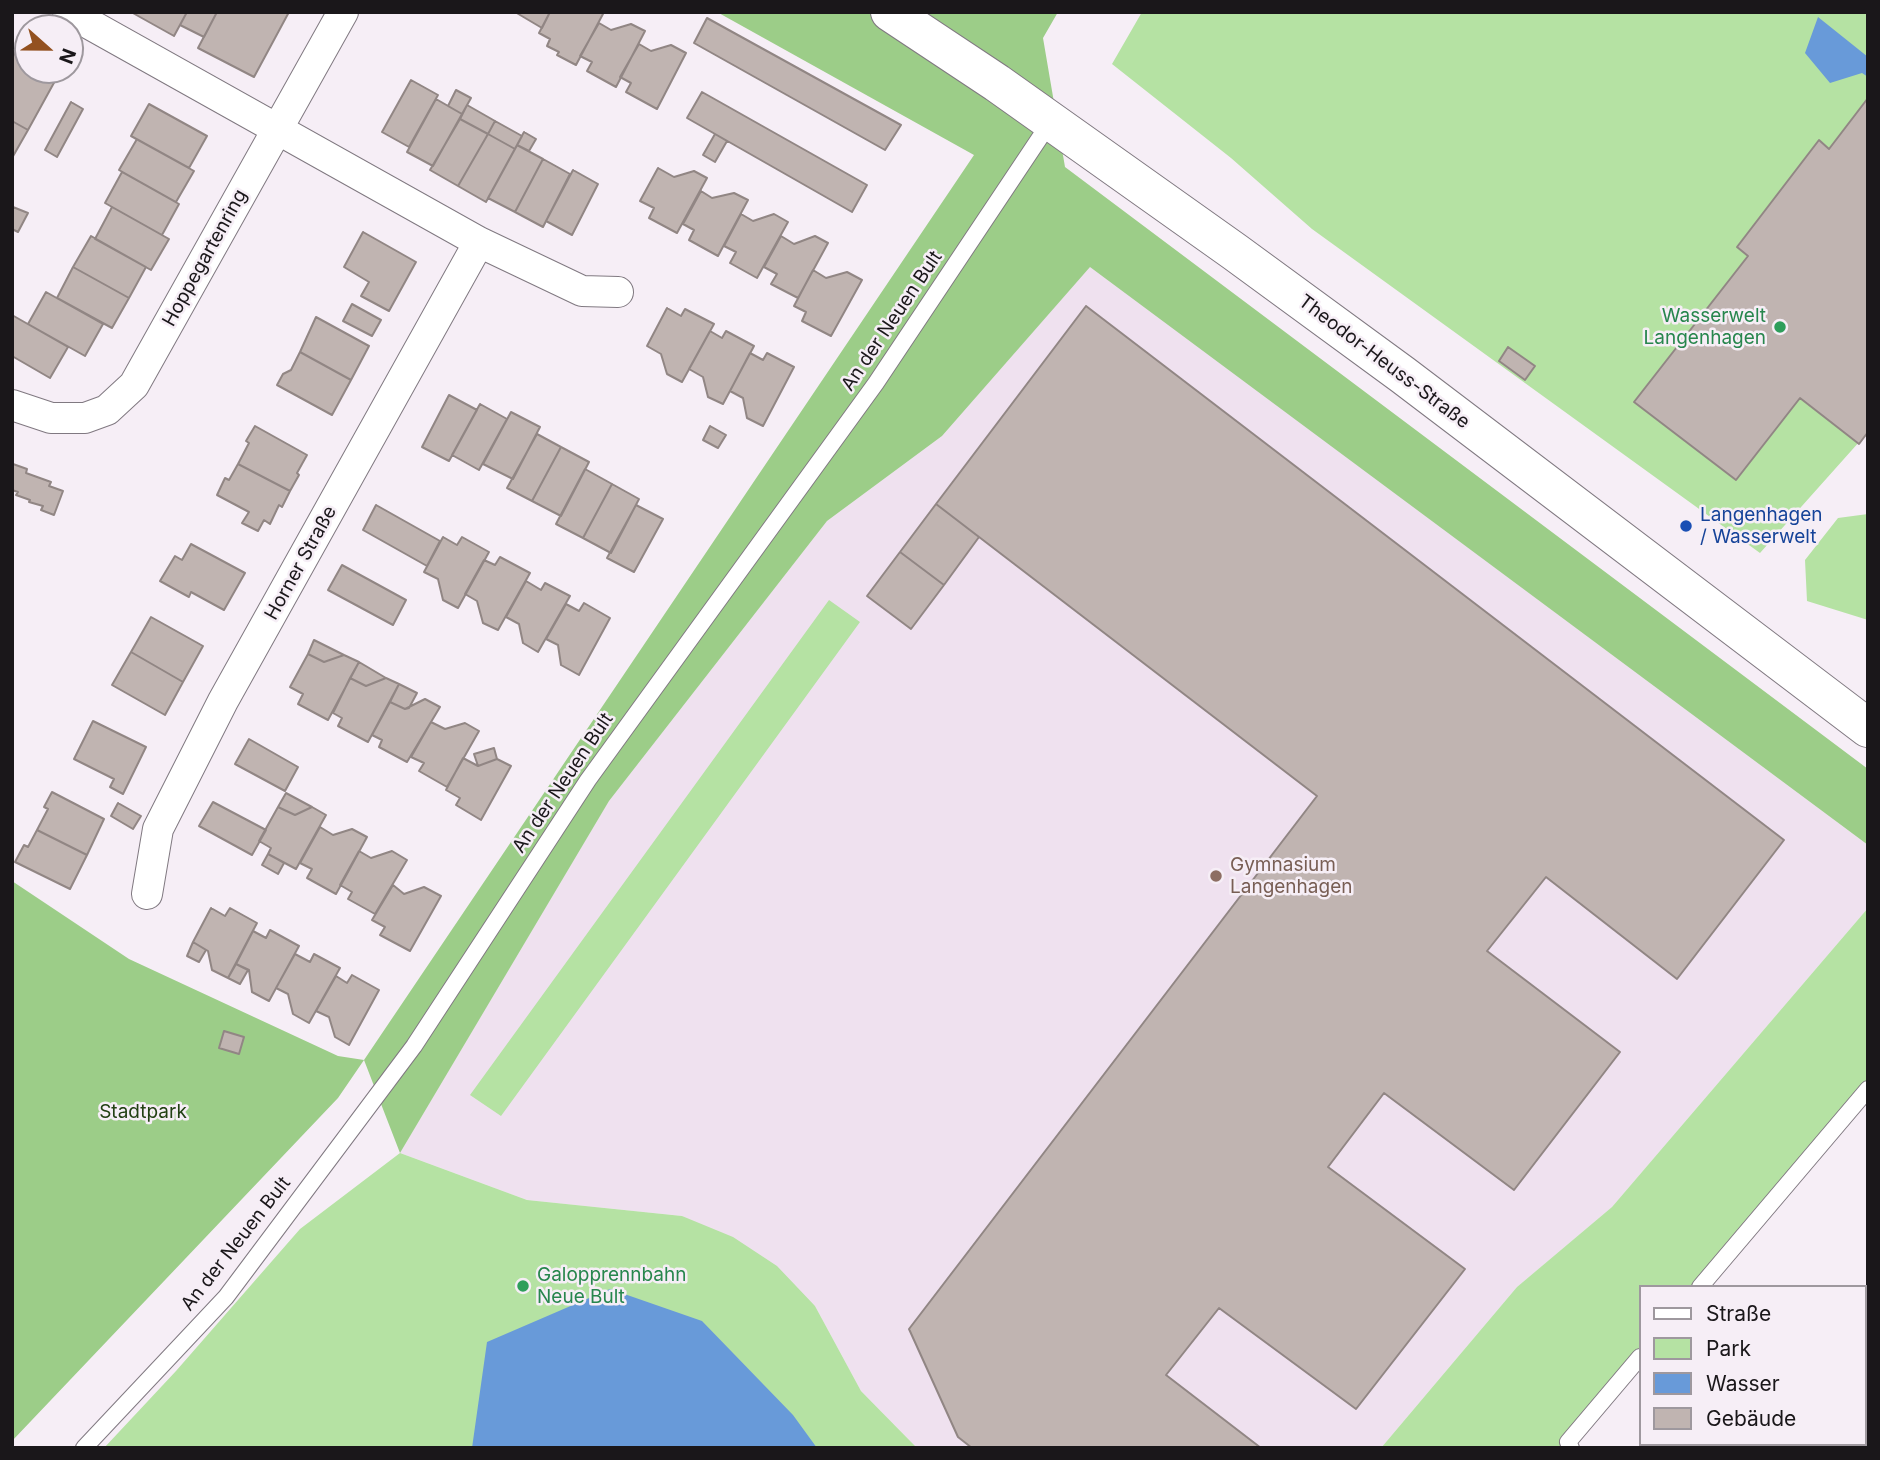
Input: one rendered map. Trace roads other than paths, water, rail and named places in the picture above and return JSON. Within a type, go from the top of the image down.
[{"type":"street","points":[[68,12],[479,242],[583,290],[618,292]]},
{"type":"street","name":"Hoppegartenring","points":[[12,405],[51,418],[85,418],[107,410],[134,385],[343,12]]},
{"type":"street","name":"Theodor-Heuss-Straße","points":[[890,12],[997,83],[1235,252],[1403,375],[1868,728]]},
{"type":"street","name":"Horner Straße","points":[[147,894],[158,829],[217,713],[479,242]]},
{"type":"lane","name":"An der Neuen Bult","points":[[84,1448],[226,1297],[414,1046],[588,780],[876,383],[1051,121]]},
{"type":"lane","points":[[1702,1285],[1868,1088]]},
{"type":"lane","points":[[1571,1448],[1569,1442],[1638,1359]]},
{"type":"water","points":[[1818,17],[1868,57],[1868,77],[1862,73],[1830,83],[1805,53]]},
{"type":"water","points":[[610,1289],[702,1321],[793,1415],[817,1448],[472,1448],[487,1342]]},
{"type":"place","name":"Wasserwelt Langenhagen","points":[[1780,327]]},
{"type":"place","name":"Langenhagen / Wasserwelt","points":[[1686,526]]},
{"type":"place","name":"Gymnasium Langenhagen","points":[[1216,876]]},
{"type":"place","name":"Galopprennbahn Neue Bult","points":[[523,1286]]},
{"type":"park label","name":"Stadtpark","points":[[143,1112]]}]
